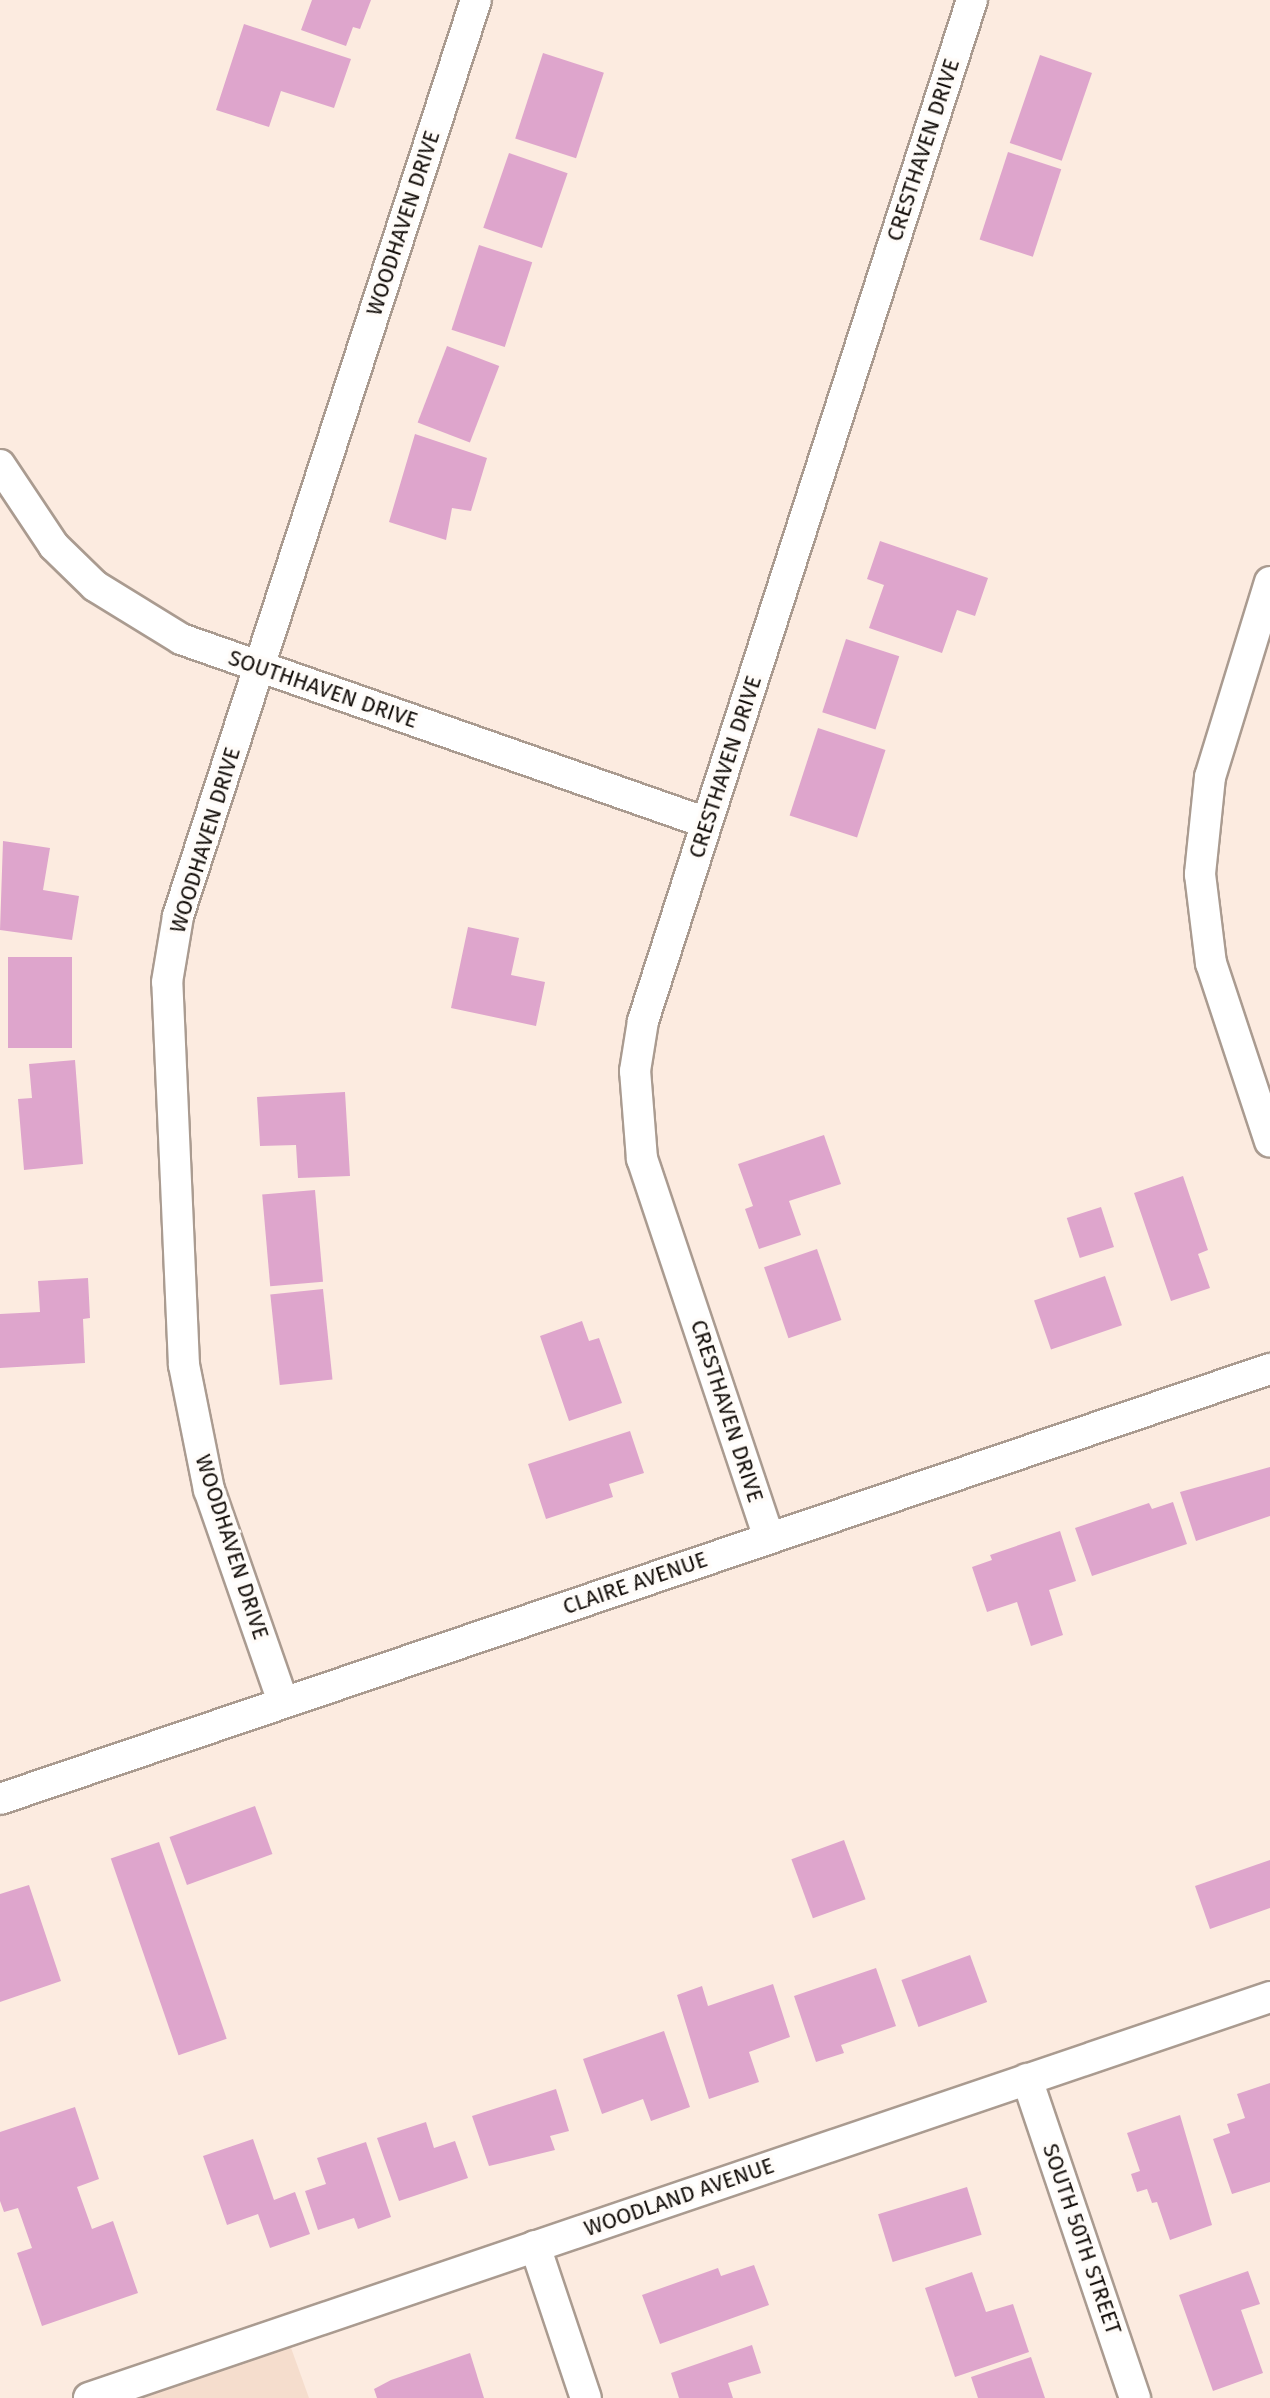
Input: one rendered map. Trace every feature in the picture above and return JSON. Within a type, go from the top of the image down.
[{"type":"street","name":"WOODHAVEN DRIVE","points":[[283,1702],[209,1490],[184,1365],[166,1050],[167,982],[178,916],[476,0]]},
{"type":"street","name":"CRESTHAVEN DRIVE","points":[[769,1538],[642,1159],[635,1116],[635,1071],[643,1021],[972,0]]},
{"type":"street","name":"SOUTHHAVEN DRIVE","points":[[0,465],[54,546],[95,586],[181,639],[707,823]]},
{"type":"street","points":[[1270,582],[1210,777],[1200,874],[1211,963],[1270,1141]]},
{"type":"street","name":"CLAIRE AVENUE","points":[[0,1799],[1270,1369]]},
{"type":"street","name":"WOODLAND AVENUE","points":[[89,2398],[1270,1997]]},
{"type":"street","name":"SOUTH 50TH STREET","points":[[1027,2079],[1135,2398]]},
{"type":"street","points":[[535,2246],[586,2398]]},
{"type":"shaded area","points":[[285,2331],[309,2398],[89,2398]]},
{"type":"building","points":[[312,0],[371,0],[360,29],[353,27],[346,46],[301,30]]},
{"type":"building","points":[[244,24],[351,59],[334,108],[281,91],[269,127],[216,110]]},
{"type":"building","points":[[543,53],[604,73],[576,158],[515,139]]},
{"type":"building","points":[[1040,55],[1092,73],[1062,161],[1010,143]]},
{"type":"building","points":[[1008,152],[1061,169],[1033,257],[980,239]]},
{"type":"building","points":[[509,153],[568,173],[542,248],[483,228]]},
{"type":"building","points":[[479,245],[532,262],[505,347],[451,330]]},
{"type":"building","points":[[447,346],[499,366],[470,443],[418,423]]},
{"type":"building","points":[[415,434],[487,458],[471,511],[452,508],[446,540],[389,522]]},
{"type":"building","points":[[880,541],[988,578],[975,616],[957,610],[942,653],[869,628],[884,585],[867,579]]},
{"type":"building","points":[[846,639],[899,656],[875,730],[822,712]]},
{"type":"building","points":[[818,728],[886,750],[857,837],[790,815]]},
{"type":"building","points":[[3,841],[50,848],[43,890],[79,896],[72,940],[0,930]]},
{"type":"building","points":[[468,927],[519,938],[511,975],[545,982],[536,1026],[451,1008]]},
{"type":"building","points":[[8,957],[72,957],[72,1048],[8,1048]]},
{"type":"building","points":[[75,1060],[83,1164],[24,1170],[18,1099],[32,1098],[29,1064]]},
{"type":"building","points":[[345,1092],[350,1176],[298,1178],[296,1145],[260,1146],[257,1097]]},
{"type":"building","points":[[824,1135],[841,1184],[789,1201],[801,1235],[759,1249],[745,1209],[753,1206],[738,1164]]},
{"type":"building","points":[[1183,1176],[1208,1250],[1198,1254],[1210,1288],[1171,1301],[1134,1193]]},
{"type":"building","points":[[315,1190],[323,1282],[270,1286],[262,1195]]},
{"type":"building","points":[[1101,1207],[1114,1247],[1080,1258],[1067,1218]]},
{"type":"building","points":[[817,1249],[841,1320],[788,1338],[764,1267]]},
{"type":"building","points":[[1105,1276],[1122,1325],[1051,1350],[1034,1300]]},
{"type":"building","points":[[88,1278],[90,1318],[83,1319],[85,1363],[0,1368],[0,1314],[40,1312],[38,1281]]},
{"type":"building","points":[[323,1289],[333,1380],[280,1385],[270,1295]]},
{"type":"building","points":[[582,1321],[589,1341],[599,1338],[622,1403],[569,1421],[540,1336]]},
{"type":"building","points":[[630,1431],[644,1473],[609,1484],[613,1497],[546,1519],[528,1464]]},
{"type":"building","points":[[1270,1467],[1270,1516],[1196,1541],[1180,1492]]},
{"type":"building","points":[[1173,1502],[1187,1544],[1092,1576],[1075,1528],[1149,1503],[1152,1509]]},
{"type":"building","points":[[1060,1531],[1076,1581],[1049,1590],[1063,1635],[1031,1646],[1017,1602],[987,1612],[972,1567],[992,1560],[990,1555]]},
{"type":"building","points":[[255,1806],[272,1854],[187,1885],[169,1837]]},
{"type":"building","points":[[844,1840],[866,1899],[813,1918],[791,1859]]},
{"type":"building","points":[[159,1842],[227,2039],[178,2055],[111,1859]]},
{"type":"building","points":[[1270,1860],[1270,1908],[1210,1929],[1195,1886]]},
{"type":"building","points":[[29,1885],[61,1981],[0,2002],[0,1894]]},
{"type":"building","points":[[970,1955],[987,2002],[919,2027],[901,1980]]},
{"type":"building","points":[[876,1968],[896,2026],[841,2045],[844,2053],[816,2062],[794,1996]]},
{"type":"building","points":[[773,1984],[790,2037],[749,2052],[759,2082],[709,2099],[677,1995],[702,1986],[708,2006]]},
{"type":"building","points":[[664,2031],[690,2107],[651,2121],[643,2099],[602,2114],[583,2059]]},
{"type":"building","points":[[1270,2083],[1270,2182],[1232,2194],[1213,2139],[1230,2133],[1227,2124],[1245,2118],[1237,2094]]},
{"type":"building","points":[[556,2089],[569,2131],[550,2136],[555,2150],[489,2166],[472,2116]]},
{"type":"building","points":[[75,2107],[99,2179],[77,2187],[92,2229],[113,2221],[138,2293],[42,2326],[17,2253],[32,2248],[18,2208],[4,2212],[0,2201],[0,2132]]},
{"type":"building","points":[[1180,2115],[1212,2225],[1170,2240],[1157,2202],[1152,2203],[1147,2189],[1137,2192],[1131,2174],[1140,2171],[1127,2133]]},
{"type":"building","points":[[426,2122],[434,2148],[455,2141],[468,2178],[399,2201],[377,2138]]},
{"type":"building","points":[[253,2139],[274,2200],[295,2192],[310,2234],[270,2248],[258,2214],[227,2225],[203,2156]]},
{"type":"building","points":[[366,2142],[391,2217],[358,2229],[354,2218],[318,2230],[305,2191],[326,2184],[317,2158]]},
{"type":"building","points":[[967,2187],[982,2235],[893,2262],[878,2214]]},
{"type":"building","points":[[754,2265],[769,2305],[660,2344],[642,2295],[718,2268],[721,2276]]},
{"type":"building","points":[[1248,2271],[1260,2304],[1241,2310],[1263,2373],[1213,2391],[1179,2295]]},
{"type":"building","points":[[972,2272],[986,2312],[1013,2304],[1029,2352],[955,2377],[925,2288]]},
{"type":"building","points":[[752,2345],[761,2373],[728,2383],[733,2398],[679,2398],[671,2373]]},
{"type":"building","points":[[470,2353],[484,2398],[377,2398],[374,2389],[391,2380]]},
{"type":"building","points":[[1031,2357],[1045,2398],[978,2398],[971,2377]]}]
